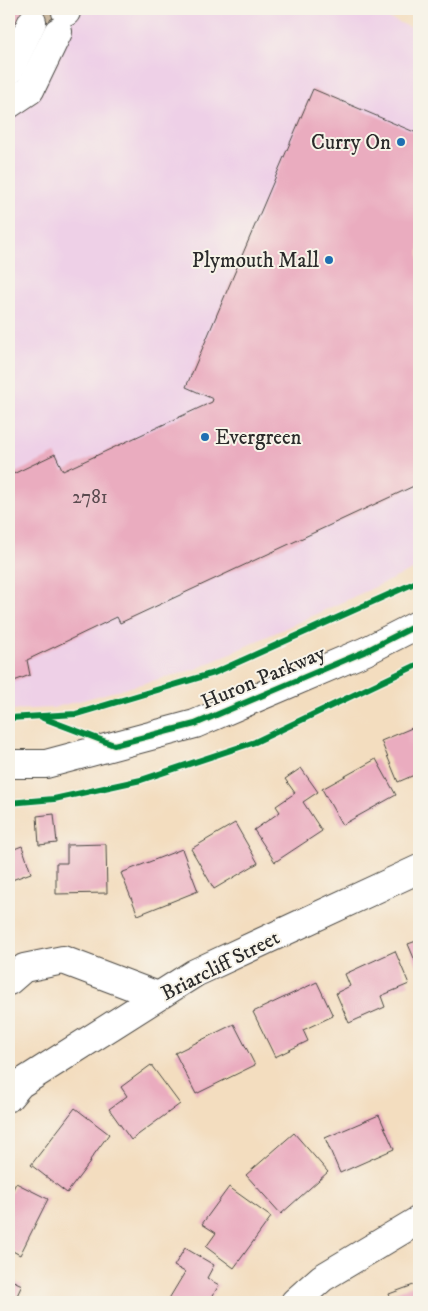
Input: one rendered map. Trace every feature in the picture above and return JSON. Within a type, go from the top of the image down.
[{"type":"street","points":[[9,70],[53,20]]},
{"type":"street","points":[[9,103],[30,90],[53,20]]},
{"type":"street","name":"Huron Parkway","points":[[9,764],[46,764],[195,724],[366,651],[419,624]]},
{"type":"street","name":"Briarcliff Street","points":[[9,1097],[20,1084],[195,973],[419,869]]},
{"type":"street","points":[[9,981],[24,968],[63,960],[158,996]]},
{"type":"street","points":[[295,1302],[322,1278],[419,1220]]},
{"type":"shaded area","points":[[9,9],[367,9],[419,31],[419,567],[196,669],[53,708],[9,710]]},
{"type":"building","points":[[9,9],[59,9],[58,32],[27,19],[9,50]]},
{"type":"building","name":"Plymouth Mall","points":[[313,89],[419,134],[419,478],[416,485],[120,623],[117,617],[27,660],[30,675],[14,681],[9,668],[9,476],[55,454],[63,471],[212,402],[213,399],[186,387]]},
{"type":"building","points":[[419,725],[419,773],[398,782],[381,741]]},
{"type":"building","points":[[376,759],[396,795],[342,825],[322,789]]},
{"type":"building","points":[[301,768],[318,792],[303,802],[322,831],[275,862],[254,830],[280,812],[276,806],[295,793],[285,779]]},
{"type":"building","points":[[54,814],[57,843],[39,845],[37,816]]},
{"type":"building","points":[[235,823],[258,863],[214,889],[191,849]]},
{"type":"building","points":[[106,844],[107,893],[56,894],[56,863],[67,863],[67,845]]},
{"type":"building","points":[[22,846],[31,873],[9,881],[9,851]]},
{"type":"building","points":[[182,849],[198,891],[138,915],[121,873]]},
{"type":"building","points":[[419,940],[419,970],[408,944]]},
{"type":"building","points":[[395,951],[409,984],[381,996],[385,1007],[349,1023],[336,993],[350,986],[345,974]]},
{"type":"building","points":[[317,982],[333,1016],[303,1030],[308,1041],[275,1057],[253,1012]]},
{"type":"building","points":[[234,1024],[255,1065],[196,1094],[175,1053]]},
{"type":"building","points":[[151,1065],[180,1104],[131,1140],[109,1109],[127,1096],[121,1087]]},
{"type":"building","points":[[419,1095],[419,1109],[414,1098]]},
{"type":"building","points":[[75,1108],[109,1134],[67,1193],[31,1165]]},
{"type":"building","points":[[379,1115],[394,1149],[340,1173],[325,1138]]},
{"type":"building","points":[[294,1133],[328,1172],[281,1214],[246,1175]]},
{"type":"building","points":[[16,1183],[48,1199],[20,1255],[9,1249],[9,1197]]},
{"type":"building","points":[[229,1187],[271,1217],[234,1268],[206,1247],[216,1233],[202,1224]]},
{"type":"building","points":[[185,1248],[214,1265],[207,1278],[219,1285],[209,1302],[167,1302],[185,1272],[174,1266]]},
{"type":"building","points":[[9,1279],[22,1285],[14,1302],[9,1302]]},
{"type":"building","points":[[419,1283],[419,1302],[392,1302],[389,1294]]},
{"type":"tunnel","points":[[44,26],[52,9]]},
{"type":"cycle path","points":[[9,718],[76,714],[214,673],[419,581]]},
{"type":"cycle path","points":[[43,718],[114,745],[195,724],[366,651],[419,624]]},
{"type":"cycle path","points":[[9,803],[54,799],[141,780],[255,742],[419,664]]},
{"type":"place","name":"Curry On","points":[[401,142]]},
{"type":"place","name":"Plymouth Mall","points":[[329,260]]},
{"type":"place","name":"Evergreen","points":[[205,437]]}]
